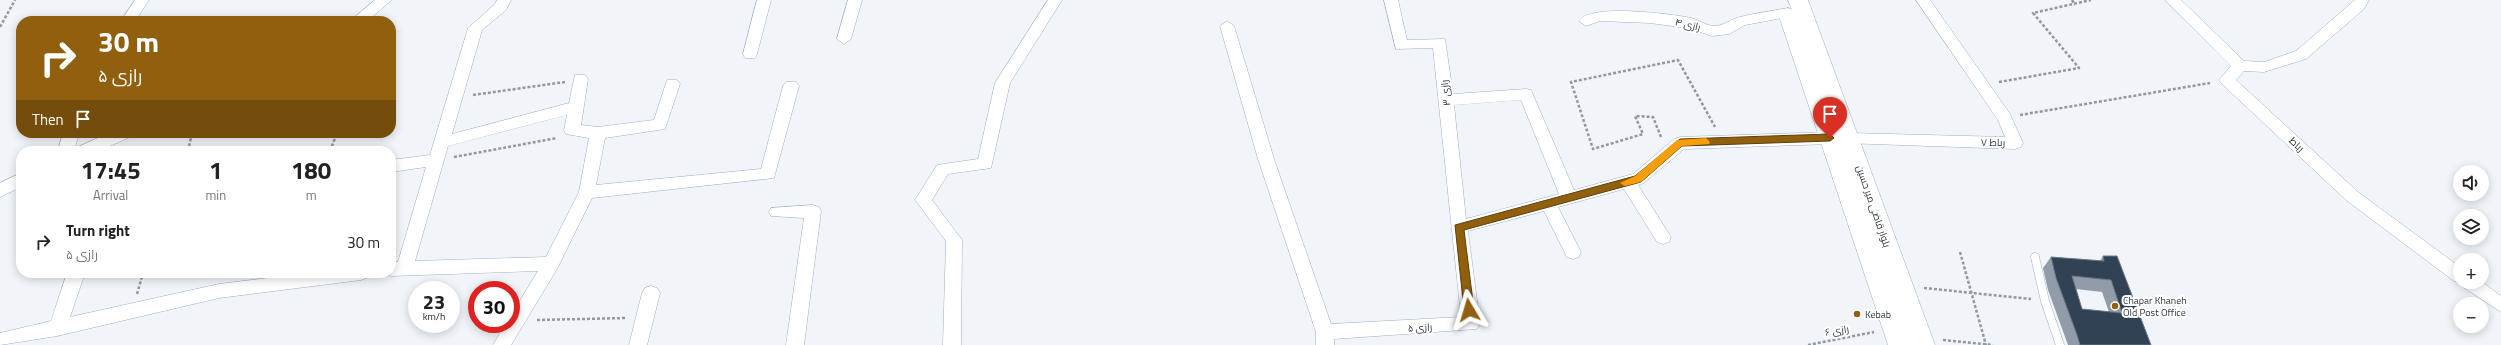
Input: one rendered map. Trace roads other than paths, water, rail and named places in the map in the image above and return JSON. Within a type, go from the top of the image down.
[{"type":"main road","name":"بلوار قاضی میر حسین","points":[[1790,4],[1840,138],[1930,342]]},
{"type":"main road","name":"بلوار قاضی میر حسین","points":[[1840,138],[1897,337]]},
{"type":"street","points":[[131,16],[142,0]]},
{"type":"street","points":[[364,16],[385,0]]},
{"type":"street","points":[[504,0],[501,7],[475,28],[457,97],[438,160],[398,268],[552,264]]},
{"type":"street","points":[[750,54],[764,0]]},
{"type":"street","points":[[844,39],[854,0]]},
{"type":"street","points":[[952,345],[954,240],[923,200],[943,169],[985,164],[1003,83],[1056,0]]},
{"type":"street","name":"رازی ۳","points":[[1391,0],[1401,45],[1440,43],[1459,227]]},
{"type":"street","name":"رباط ۷","points":[[1840,138],[2015,143],[2004,118],[1923,0]]},
{"type":"street","points":[[2172,0],[2240,66],[2264,67],[2301,54],[2359,6],[2362,0]]},
{"type":"street","name":"رازی ۴","points":[[1586,21],[1599,16],[1650,18],[1690,23],[1712,31],[1724,30],[1742,21],[1790,4]]},
{"type":"street","points":[[1227,26],[1266,159],[1325,339]]},
{"type":"street","name":"رباط","points":[[2240,66],[2227,80],[2352,196],[2453,271]]},
{"type":"street","points":[[580,79],[572,130],[598,133],[660,125],[672,84]]},
{"type":"street","points":[[587,192],[768,174],[790,86]]},
{"type":"street","points":[[1446,100],[1526,94],[1569,198]]},
{"type":"street","points":[[443,142],[576,107]]},
{"type":"street","points":[[502,345],[552,264],[587,192],[598,133]]},
{"type":"street","points":[[95,146],[113,138]]},
{"type":"street","points":[[1459,227],[1638,179],[1680,143],[1840,138]]},
{"type":"street","points":[[396,165],[438,160]]},
{"type":"street","points":[[0,191],[16,182]]},
{"type":"street","points":[[1628,182],[1662,237]]},
{"type":"street","points":[[1548,203],[1573,252]]},
{"type":"street","points":[[777,212],[813,211],[794,345]]},
{"type":"street","name":"رازی ۵","points":[[1325,339],[1471,324],[1459,227]]},
{"type":"street","points":[[57,329],[74,278]]},
{"type":"street","points":[[0,340],[57,329],[219,291],[322,278]]},
{"type":"street","points":[[2479,289],[2501,305]]},
{"type":"street","points":[[638,345],[651,293]]},
{"type":"lane","points":[[2035,257],[2045,301],[2060,345]]},
{"type":"place","name":"Chapar Khaneh Old Post Office","points":[[2115,306]]},
{"type":"place","name":"Kebab","points":[[1857,314]]}]
